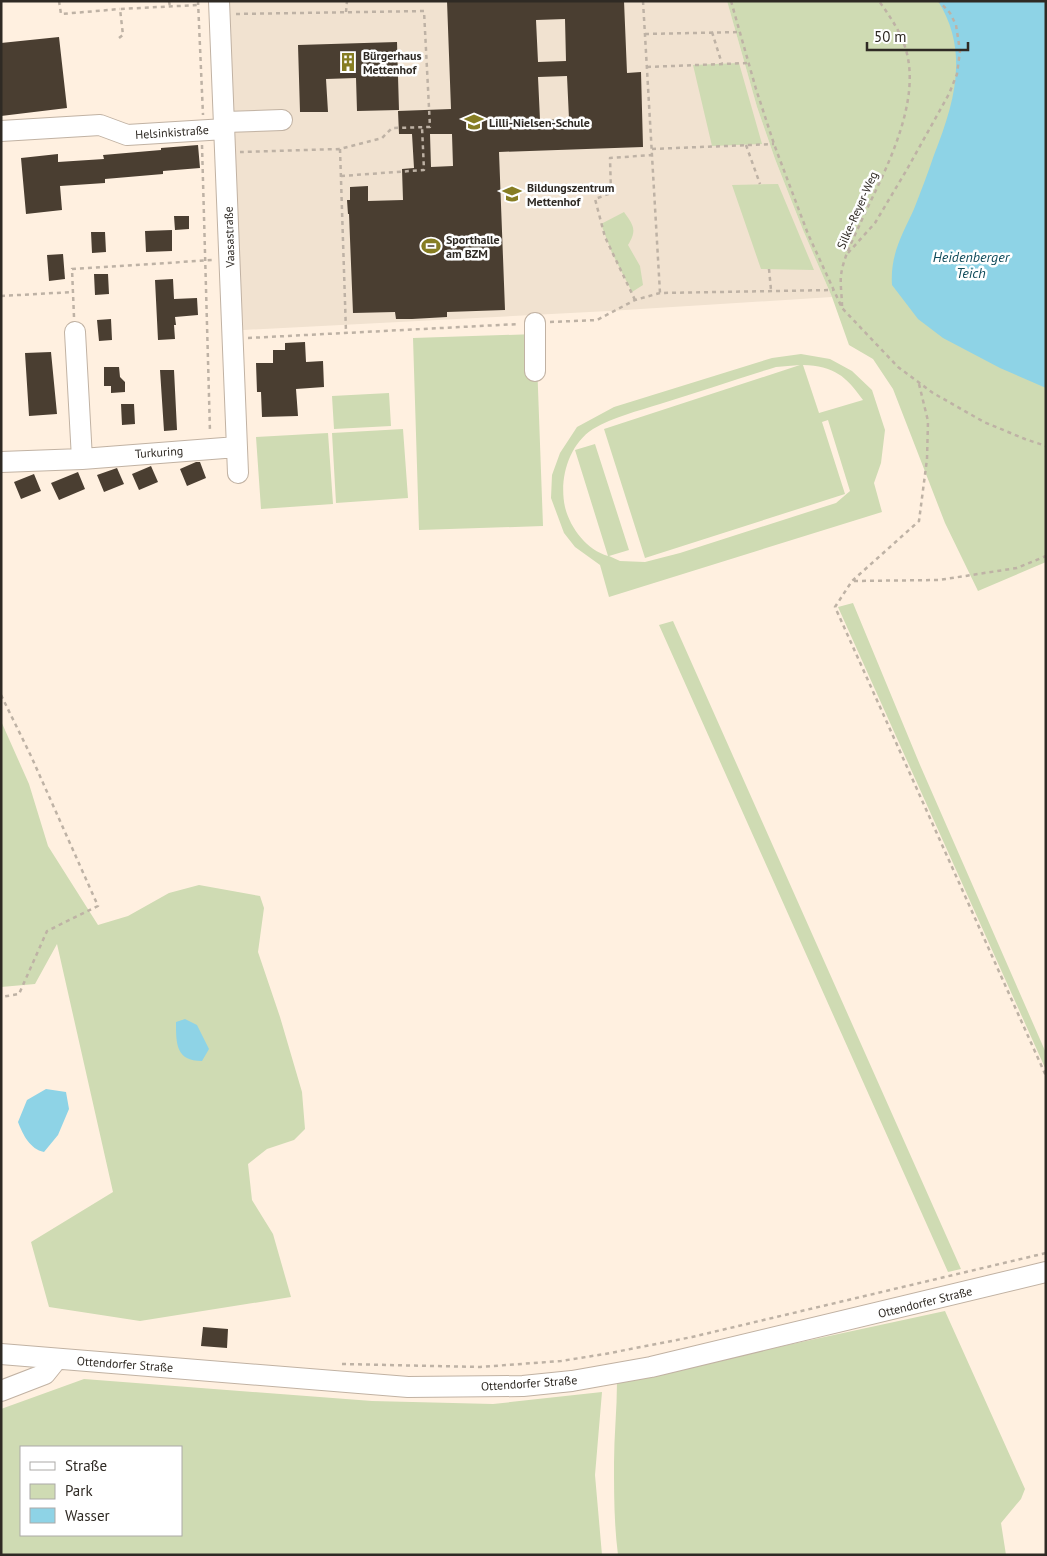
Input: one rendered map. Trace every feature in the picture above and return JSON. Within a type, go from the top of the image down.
[{"type":"street","name":"Vaasastraße","points":[[219,6],[238,473]]},
{"type":"street","name":"Helsinkistraße","points":[[1,131],[100,125],[127,135],[204,130],[225,125],[282,120]]},
{"type":"street","points":[[535,323],[535,371]]},
{"type":"street","points":[[75,332],[82,458]]},
{"type":"street","name":"Turkuring","points":[[1,462],[237,447]]},
{"type":"street","name":"Ottendorfer Straße","points":[[1,1354],[408,1387],[523,1386],[579,1380],[650,1367],[1046,1272]]},
{"type":"street","points":[[1,1392],[45,1374],[57,1359]]},
{"type":"path","points":[[59,1],[61,14],[170,7],[198,3],[219,6],[346,12],[424,11],[430,127],[392,128],[382,138],[340,149],[226,152]]},
{"type":"path","points":[[169,1],[170,7]]},
{"type":"path","points":[[346,12],[347,1]]},
{"type":"path","points":[[643,1],[660,293]]},
{"type":"path","points":[[731,1],[748,63],[774,144],[808,234],[842,308],[887,356],[919,384],[984,422],[1046,446]]},
{"type":"path","name":"Silke-Reyer-Weg","points":[[842,308],[841,276],[846,256],[876,190],[905,118],[910,78],[905,46],[896,24],[879,1]]},
{"type":"path","points":[[846,256],[875,224],[949,94],[957,74],[960,63],[959,39],[956,25],[950,13],[939,1]]},
{"type":"path","points":[[198,3],[204,130],[202,155],[211,449]]},
{"type":"path","points":[[119,38],[122,35],[120,9]]},
{"type":"path","points":[[712,32],[722,64]]},
{"type":"path","points":[[645,34],[740,32]]},
{"type":"path","points":[[647,67],[748,63]]},
{"type":"path","points":[[340,176],[424,170],[422,127]]},
{"type":"path","points":[[652,149],[774,144]]},
{"type":"path","points":[[746,145],[760,184]]},
{"type":"path","points":[[340,149],[346,332]]},
{"type":"path","points":[[635,300],[605,237],[595,199],[611,193],[610,158],[652,155]]},
{"type":"path","points":[[75,332],[72,269],[230,259]]},
{"type":"path","points":[[769,269],[771,290]]},
{"type":"path","points":[[1,296],[73,292]]},
{"type":"path","points":[[919,384],[928,421],[919,521],[852,581],[835,607],[1046,1076]]},
{"type":"path","points":[[852,581],[939,580],[1018,568],[1046,556]]},
{"type":"path","points":[[1,695],[31,756],[98,906],[47,931],[19,994],[1,997]]},
{"type":"path","points":[[337,1367],[345,1363],[480,1368],[561,1361],[605,1354],[692,1337],[1046,1253]]},
{"type":"shaded area","name":"Bildungszentrum Mettenhof","points":[[226,1],[727,1],[757,107],[775,159],[832,297],[609,311],[243,330]]},
{"type":"green space","points":[[727,1],[1046,1],[1046,562],[978,591],[945,523],[893,389],[873,359],[849,345],[832,297],[775,159],[757,107]]},
{"type":"green space","points":[[739,63],[762,144],[712,146],[693,65]]},
{"type":"green space","points":[[778,184],[814,270],[761,269],[732,185]]},
{"type":"green space","points":[[624,212],[633,228],[633,235],[628,245],[640,266],[643,285],[632,292],[612,253],[601,224]]},
{"type":"green space","points":[[536,334],[543,526],[419,530],[413,338]]},
{"type":"green space","points":[[801,354],[830,359],[852,371],[872,390],[885,430],[881,463],[874,483],[882,512],[609,597],[600,565],[575,547],[564,533],[551,498],[552,475],[560,453],[577,427],[614,407],[772,358]],"holes":[[[800,365],[604,429],[645,558],[845,494],[822,422],[828,420],[850,491],[836,503],[680,553],[645,562],[620,561],[609,556],[629,550],[595,444],[575,450],[608,556],[593,549],[580,537],[567,515],[563,497],[563,486],[567,464],[577,444],[584,436],[593,429],[626,415],[776,367]],[[803,365],[831,370],[838,374],[851,385],[863,400],[819,413]]]},
{"type":"green space","points":[[389,393],[391,426],[334,429],[332,396]]},
{"type":"green space","points":[[403,429],[408,498],[336,503],[332,433]]},
{"type":"green space","points":[[328,433],[333,504],[261,509],[256,437]]},
{"type":"green space","points":[[853,603],[920,765],[1046,1053],[1046,1070],[838,607]]},
{"type":"green space","points":[[673,621],[961,1269],[948,1272],[659,625]]},
{"type":"green space","points":[[1,721],[29,784],[48,846],[98,925],[128,916],[169,893],[199,885],[260,896],[264,908],[258,952],[302,1092],[305,1129],[294,1140],[267,1149],[248,1164],[252,1200],[273,1234],[291,1297],[140,1321],[49,1307],[31,1242],[113,1192],[57,944],[35,984],[1,987]]},
{"type":"green space","points":[[945,1311],[1025,1489],[1021,1499],[1001,1523],[1006,1555],[618,1555],[614,1486],[617,1382]]},
{"type":"green space","points":[[84,1379],[372,1401],[493,1404],[602,1392],[595,1475],[602,1555],[1,1555],[1,1409]]},
{"type":"water","name":"Heidenberger Teich","points":[[938,1],[1046,1],[1046,388],[1000,368],[943,338],[918,319],[892,285],[895,255],[948,117],[956,78],[954,39],[948,20]]},
{"type":"water","points":[[185,1019],[197,1025],[209,1049],[202,1061],[187,1058],[179,1050],[176,1037],[176,1022]]},
{"type":"water","points":[[46,1089],[66,1092],[69,1109],[58,1135],[44,1152],[31,1145],[18,1122],[27,1100]]},
{"type":"building","points":[[447,1],[624,1],[627,73],[641,72],[643,147],[499,152],[505,310],[447,312],[447,317],[412,319],[396,319],[395,312],[353,313],[347,200],[350,200],[350,187],[368,186],[368,201],[403,200],[402,169],[414,168],[412,134],[399,134],[398,111],[451,109]],"holes":[[[565,19],[566,61],[538,62],[536,20]],[[567,76],[569,119],[540,120],[538,77]],[[430,134],[452,134],[453,166],[431,167]]]},
{"type":"building","points":[[59,37],[67,108],[1,116],[1,43]]},
{"type":"building","name":"Bürgerhaus Mettenhof","points":[[397,42],[399,110],[357,111],[356,78],[326,79],[328,112],[300,112],[298,45]]},
{"type":"building","points":[[198,145],[200,168],[163,171],[163,174],[105,179],[105,183],[60,186],[62,210],[26,214],[21,158],[58,154],[58,162],[104,159],[103,155]]},
{"type":"building","points":[[174,216],[189,216],[189,229],[175,230]]},
{"type":"building","points":[[172,230],[172,251],[146,252],[145,231]]},
{"type":"building","points":[[91,232],[105,232],[106,252],[92,253]]},
{"type":"building","points":[[63,254],[65,279],[49,281],[47,255]]},
{"type":"building","points":[[94,274],[108,274],[109,294],[95,295]]},
{"type":"building","points":[[173,279],[174,299],[197,298],[198,315],[175,317],[175,339],[158,340],[155,280]]},
{"type":"building","points":[[111,319],[112,340],[99,341],[97,320]]},
{"type":"building","points":[[305,342],[306,362],[323,361],[324,387],[296,389],[298,416],[262,417],[261,392],[257,392],[256,363],[273,363],[273,350],[285,350],[285,343]]},
{"type":"building","points":[[51,352],[57,414],[29,416],[25,353]]},
{"type":"building","points":[[104,367],[119,367],[120,377],[125,382],[125,392],[111,393],[111,386],[104,386]]},
{"type":"building","points":[[160,370],[174,370],[177,430],[164,431]]},
{"type":"building","points":[[121,404],[134,404],[135,424],[122,425]]},
{"type":"building","points":[[200,462],[206,478],[187,486],[180,469]]},
{"type":"building","points":[[151,466],[158,482],[139,490],[132,474]]},
{"type":"building","points":[[117,468],[124,484],[104,492],[97,475]]},
{"type":"building","points":[[78,472],[85,489],[59,500],[51,483]]},
{"type":"building","points":[[34,474],[41,491],[21,499],[14,482]]},
{"type":"building","points":[[203,1327],[228,1329],[227,1348],[201,1346]]},
{"type":"place","name":"Bürgerhaus Mettenhof","points":[[348,62]]},
{"type":"place","name":"Lilli-Nielsen-Schule","points":[[474,122]]},
{"type":"place","name":"Bildungszentrum Mettenhof","points":[[512,194]]},
{"type":"place","name":"Sporthalle am BZM","points":[[431,246]]}]
